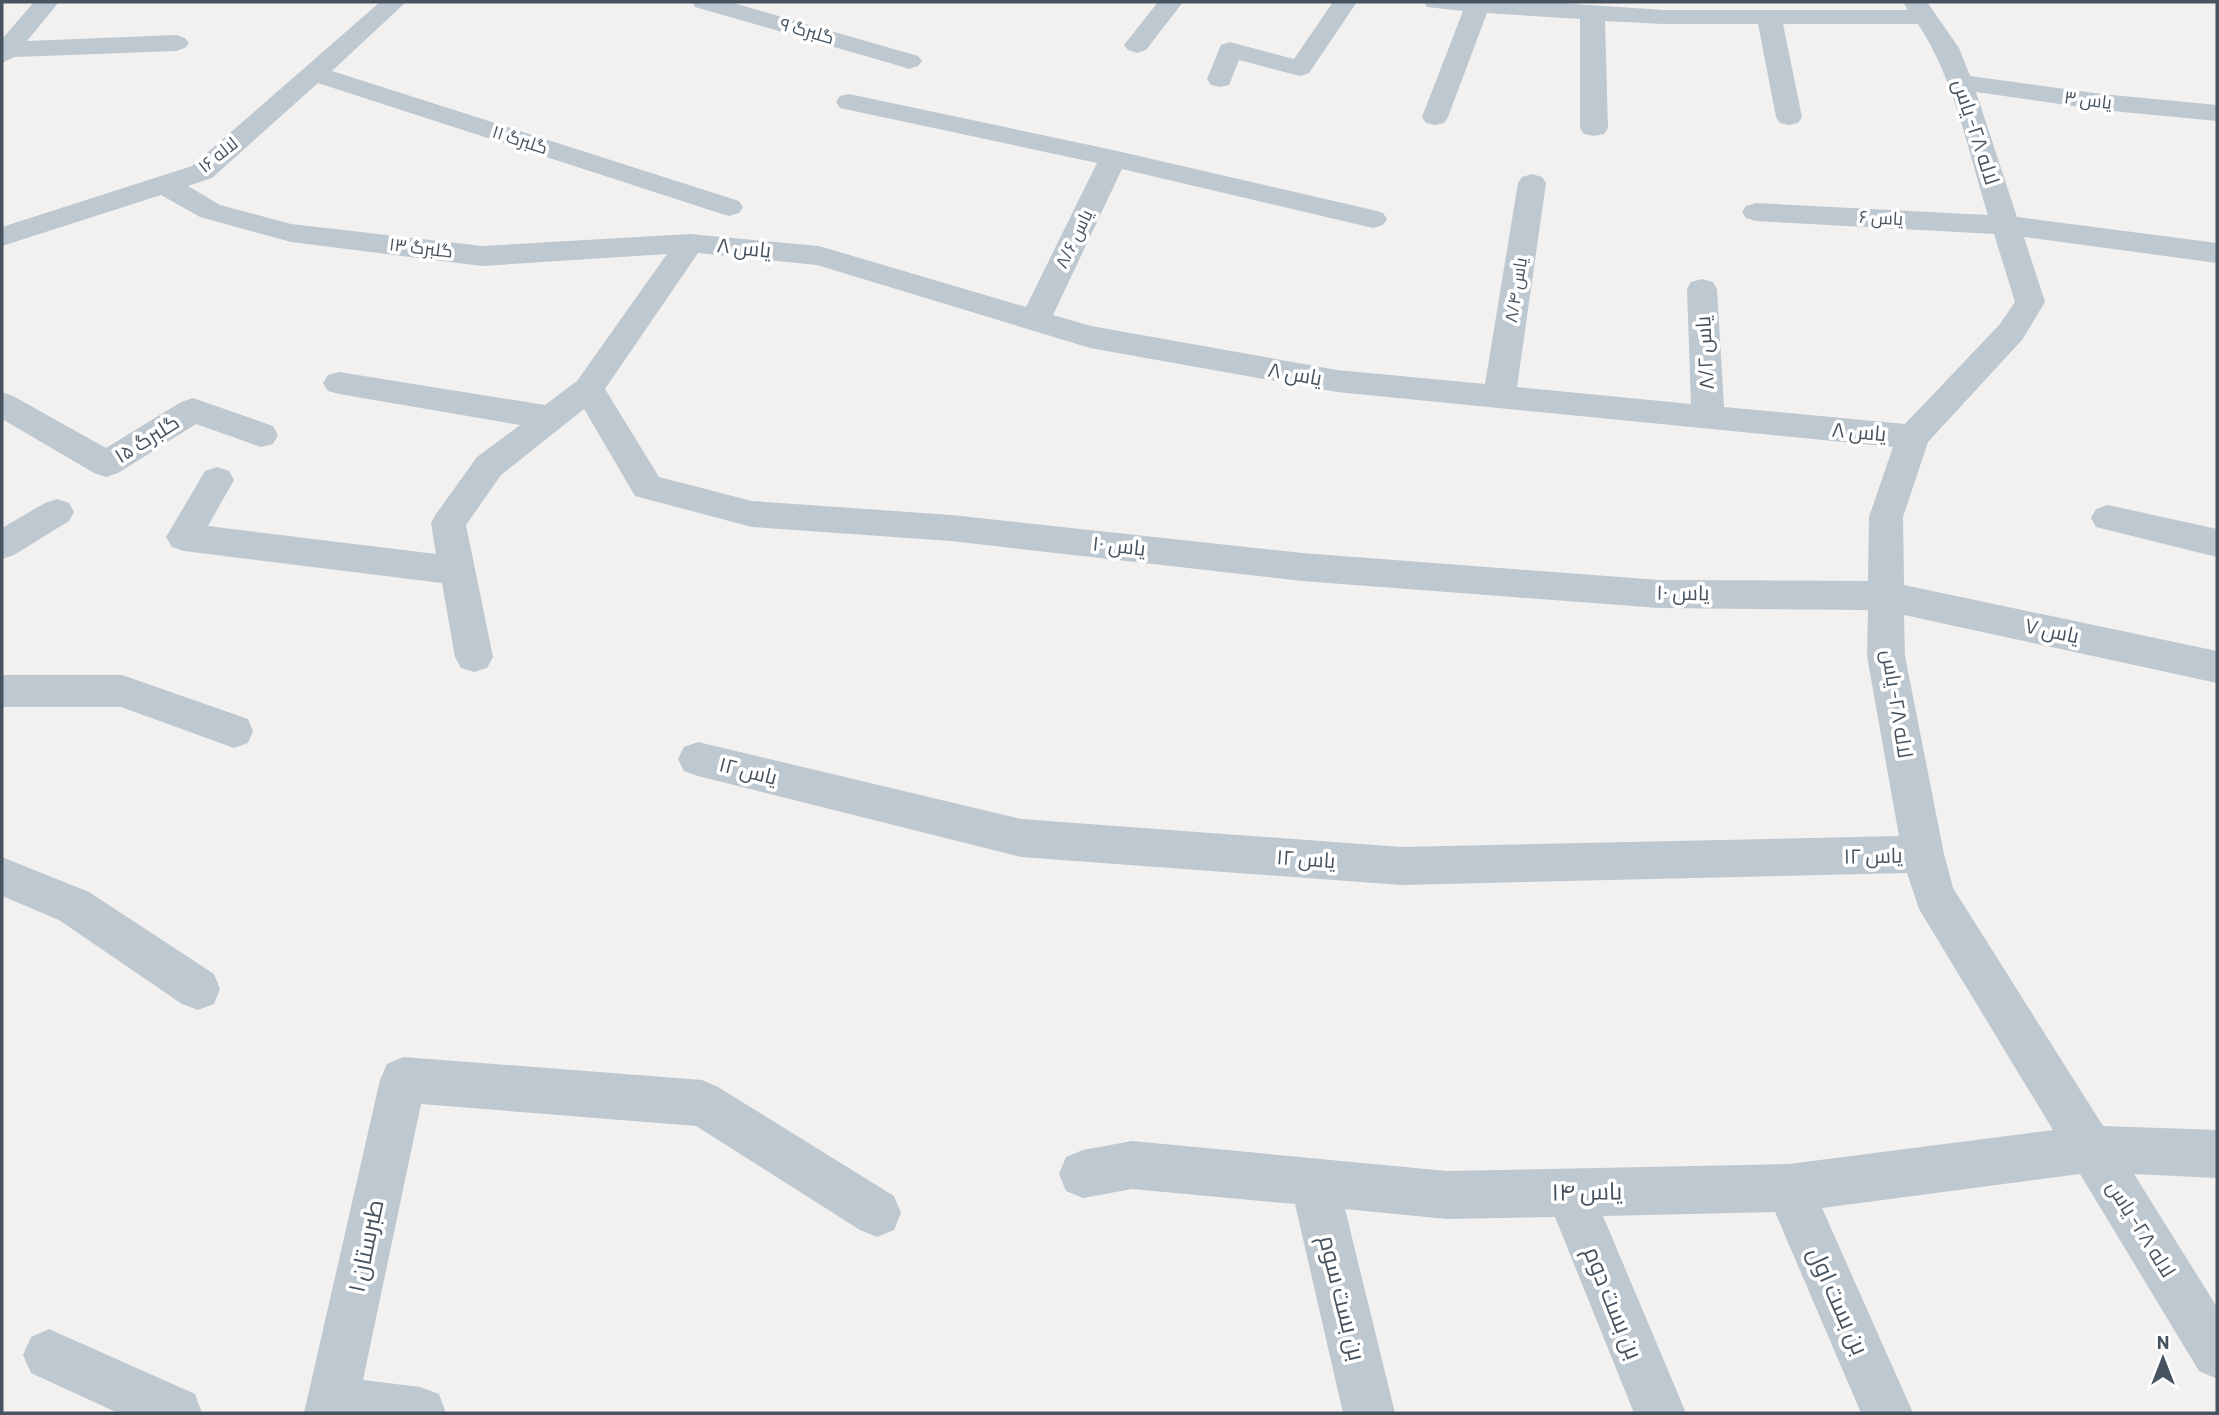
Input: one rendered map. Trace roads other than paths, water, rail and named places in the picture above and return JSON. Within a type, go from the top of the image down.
[{"type":"street","points":[[4,53],[47,2]]},
{"type":"street","name":"لاله ۱۶","points":[[2,237],[202,172],[394,2]]},
{"type":"street","name":"گلبرگ ۹","points":[[704,2],[909,61]]},
{"type":"street","points":[[1137,44],[1171,2]]},
{"type":"street","points":[[1220,79],[1230,50],[1300,68],[1345,2]]},
{"type":"street","points":[[1436,2],[1663,17],[1769,17],[1921,10]]},
{"type":"street","points":[[1435,117],[1478,5]]},
{"type":"street","name":"لاله ۲۸- یاس","points":[[1921,10],[1946,48],[1960,82],[2030,302],[2011,332],[1913,437],[1886,517],[1886,656],[1923,855],[1934,895],[2217,1353]]},
{"type":"street","points":[[1592,12],[1594,128]]},
{"type":"street","points":[[1769,17],[1789,117]]},
{"type":"street","points":[[4,53],[176,43]]},
{"type":"street","name":"گلبرگ ۱۱","points":[[312,73],[729,206]]},
{"type":"street","name":"یاس ۳","points":[[1960,82],[2102,102],[2217,113]]},
{"type":"street","points":[[849,102],[1113,158],[1373,219]]},
{"type":"street","name":"یاس ۸/۶","points":[[1035,320],[1113,158]]},
{"type":"street","name":"یاس ۸/۴","points":[[1499,397],[1532,183]]},
{"type":"street","name":"گلبرگ ۱۳","points":[[163,184],[210,211],[291,233],[482,256],[690,243]]},
{"type":"street","name":"یاس ۶","points":[[1756,212],[2006,225],[2217,253]]},
{"type":"street","points":[[474,657],[448,523],[489,466],[588,389],[690,243]]},
{"type":"street","name":"یاس ۸","points":[[690,243],[820,256],[1090,337],[1337,381],[1913,437]]},
{"type":"street","name":"یاس ۸/۲","points":[[1702,289],[1708,418]]},
{"type":"street","points":[[339,383],[551,418]]},
{"type":"street","name":"یاس ۱۰","points":[[588,389],[646,487],[752,514],[951,528],[1303,567],[1660,594],[1886,596]]},
{"type":"street","name":"گلبرگ ۱۵","points":[[2,404],[106,464],[193,410],[261,435]]},
{"type":"street","points":[[218,480],[184,537],[457,571]]},
{"type":"street","points":[[2,545],[57,512]]},
{"type":"street","points":[[2108,518],[2217,543]]},
{"type":"street","name":"یاس ۷","points":[[1886,596],[2217,667]]},
{"type":"street","points":[[2,691],[122,691],[234,731]]},
{"type":"street","name":"یاس ۱۲","points":[[698,759],[1021,838],[1401,866],[1923,855]]},
{"type":"street","points":[[2,876],[74,906],[198,989]]},
{"type":"street","name":"طبرستان ۱","points":[[331,1408],[403,1080],[702,1103],[877,1213]]},
{"type":"street","name":"یاس ۱۴","points":[[1083,1174],[1132,1165],[1447,1195],[1789,1188],[2091,1149],[2217,1154]]},
{"type":"street","name":"بن بست سوم","points":[[1314,1182],[1369,1413]]},
{"type":"street","name":"بن بست اول","points":[[1789,1188],[1887,1413]]},
{"type":"street","name":"بن بست دوم","points":[[1569,1192],[1660,1413]]},
{"type":"street","points":[[49,1355],[176,1413]]},
{"type":"street","points":[[331,1408],[420,1413]]}]
